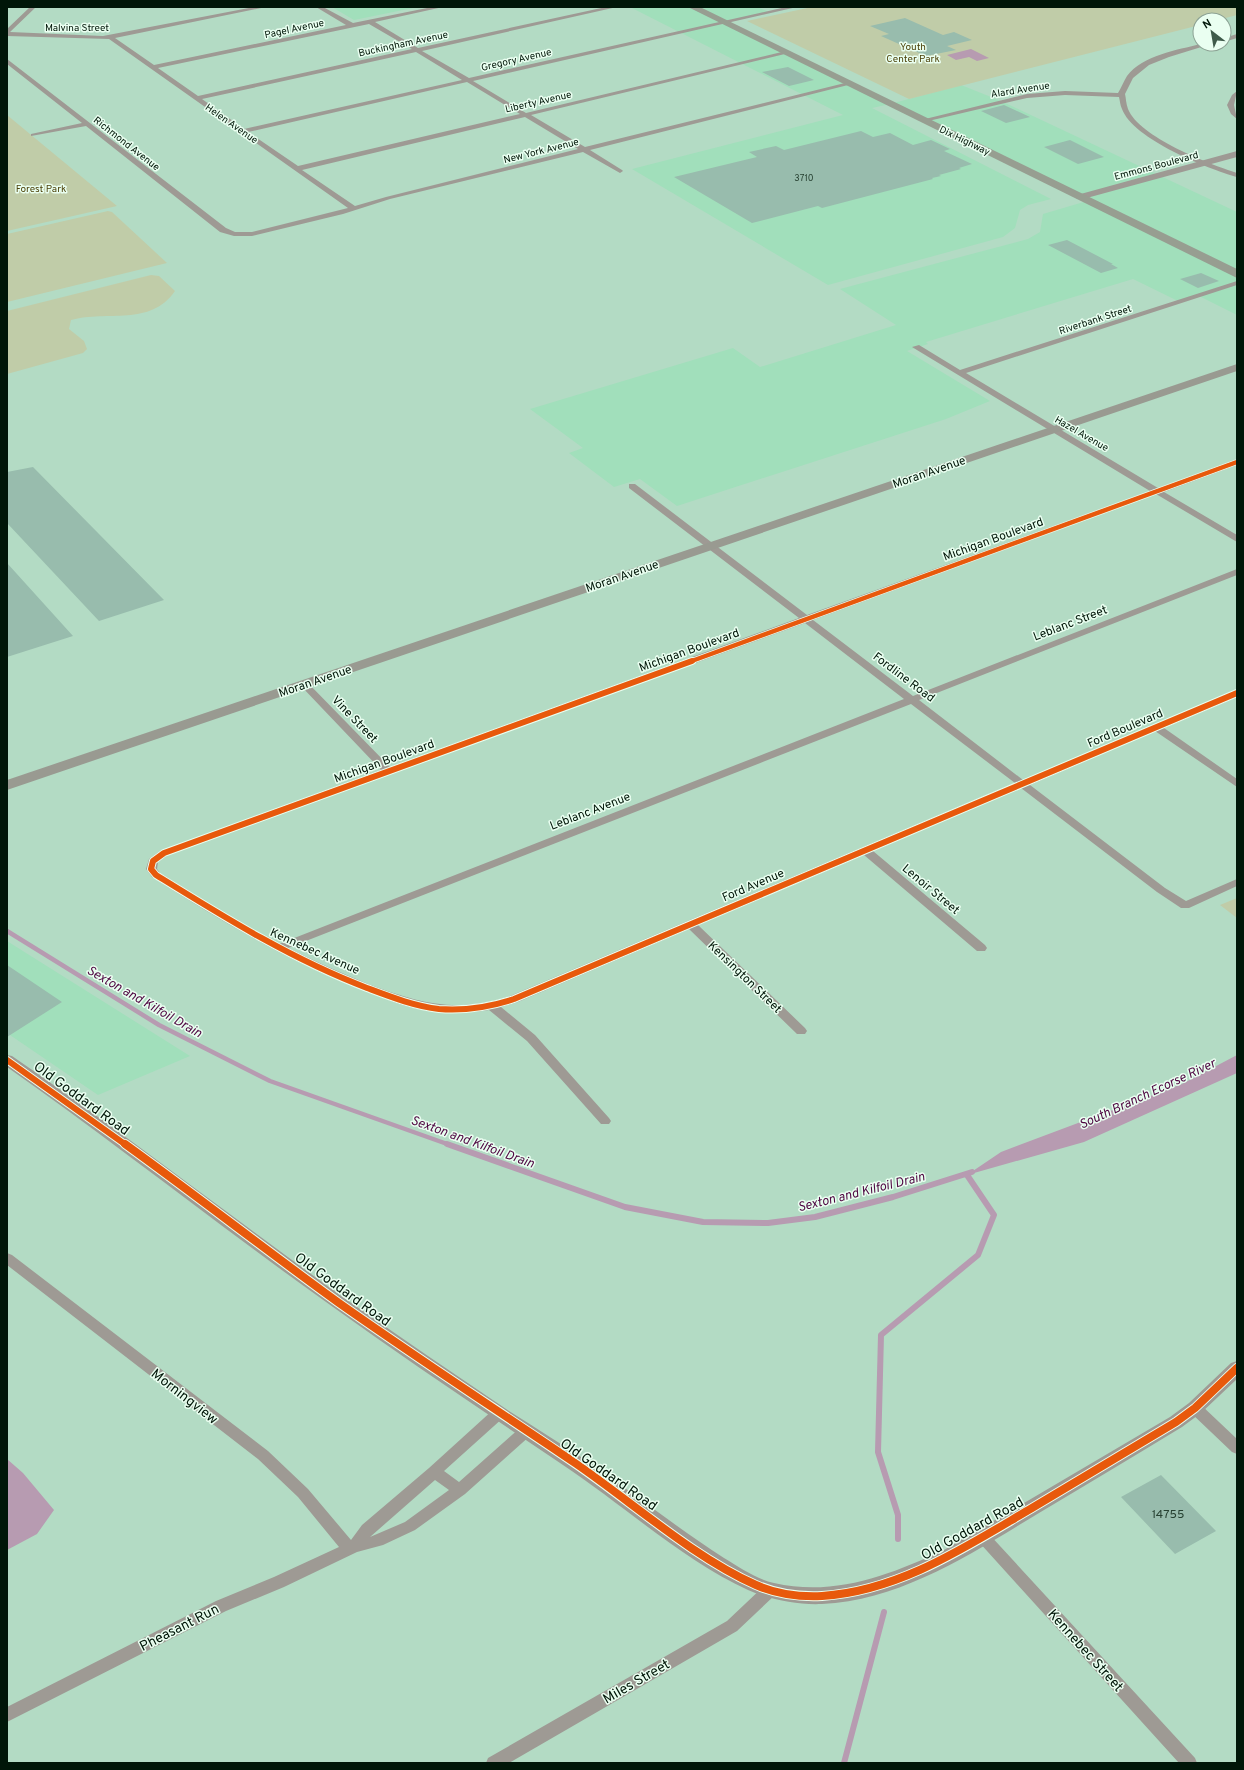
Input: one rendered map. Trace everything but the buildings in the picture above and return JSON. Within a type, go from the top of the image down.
[{"type":"main road","name":"Dix Highway","points":[[693,7],[1237,274]]},
{"type":"main road","name":"Moran Avenue","points":[[7,785],[1237,367]]},
{"type":"street","points":[[7,33],[33,7]]},
{"type":"street","name":"Malvina Street","points":[[7,33],[94,38],[110,37],[263,7]]},
{"type":"street","points":[[319,7],[351,26]]},
{"type":"street","name":"Pagel Avenue","points":[[153,67],[440,7]]},
{"type":"street","name":"Buckingham Avenue","points":[[196,98],[614,7]]},
{"type":"street","name":"Gregory Avenue","points":[[242,131],[794,7]]},
{"type":"street","points":[[370,22],[620,171]]},
{"type":"street","name":"Helen Avenue","points":[[110,37],[354,209]]},
{"type":"street","points":[[1192,48],[1172,54],[1143,67],[1127,80],[1121,96],[1126,112],[1141,128],[1167,145],[1237,175]]},
{"type":"street","name":"Liberty Avenue","points":[[296,169],[786,53]]},
{"type":"street","name":"Richmond Avenue","points":[[7,61],[224,230],[237,235]]},
{"type":"street","name":"New York Avenue","points":[[237,235],[256,233],[354,209],[388,198],[849,84]]},
{"type":"street","points":[[1237,92],[1230,101],[1230,106],[1237,117]]},
{"type":"street","name":"Alard Avenue","points":[[924,120],[1027,96],[1065,93],[1121,96]]},
{"type":"street","points":[[33,135],[87,124]]},
{"type":"street","name":"Emmons Boulevard","points":[[1080,197],[1237,154]]},
{"type":"street","name":"Riverbank Street","points":[[959,373],[1237,283]]},
{"type":"street","name":"Hazel Avenue","points":[[916,347],[1237,539]]},
{"type":"street","name":"Michigan Boulevard","points":[[151,863],[158,856],[164,853],[1237,462]]},
{"type":"street","name":"Fordline Road","points":[[632,486],[912,698],[1161,890],[1185,906],[1237,882]]},
{"type":"street","name":"Leblanc Street","points":[[912,698],[1237,572]]},
{"type":"street","name":"Vine Street","points":[[304,684],[388,772]]},
{"type":"street","name":"Ford Boulevard","points":[[1022,783],[1237,693]]},
{"type":"street","name":"Leblanc Avenue","points":[[278,948],[912,698]]},
{"type":"street","points":[[1156,727],[1237,784]]},
{"type":"street","name":"Ford Avenue","points":[[492,1006],[690,924],[1022,783]]},
{"type":"street","name":"Lenoir Street","points":[[865,850],[980,948]]},
{"type":"street","name":"Kennebec Avenue","points":[[151,863],[151,868],[156,875],[278,948],[313,964],[416,1005],[452,1010],[492,1006]]},
{"type":"street","name":"Kensington Street","points":[[690,924],[801,1031]]},
{"type":"street","points":[[492,1006],[531,1038],[605,1121]]},
{"type":"street","name":"Old Goddard Road","points":[[7,1060],[74,1106],[337,1301],[499,1413],[598,1479],[684,1543],[738,1576],[770,1590],[803,1595],[826,1595],[860,1591],[912,1573],[938,1562],[1153,1437],[1195,1408],[1237,1368]]},
{"type":"street","name":"Morningview","points":[[7,1258],[263,1455],[303,1493],[352,1548]]},
{"type":"street","points":[[1195,1408],[1237,1448]]},
{"type":"street","name":"Pheasant Run","points":[[352,1548],[367,1529],[434,1472],[499,1413]]},
{"type":"street","name":"Pheasant Run","points":[[7,1715],[215,1609],[280,1582],[352,1548],[378,1541],[410,1526],[460,1490],[526,1431]]},
{"type":"street","points":[[434,1472],[460,1490]]},
{"type":"street","name":"Kennebec Street","points":[[983,1537],[1189,1763]]},
{"type":"street","name":"Miles Street","points":[[494,1763],[732,1626],[770,1590]]},
{"type":"shaded area","points":[[332,7],[418,7],[354,20]]},
{"type":"shaded area","points":[[630,7],[757,7],[769,12],[724,22],[890,104],[872,108],[1051,199],[1028,205],[1020,210],[1015,228],[1003,237],[828,285],[632,169],[843,115]]},
{"type":"shaded area","points":[[971,49],[989,58],[977,61],[969,57],[956,60],[947,55]]},
{"type":"shaded area","points":[[961,85],[1001,101],[1237,212],[1237,315],[1199,296],[1180,302],[1133,279],[926,342],[928,344],[907,351],[990,401],[946,419],[677,506],[640,479],[614,487],[569,453],[583,448],[530,409],[733,348],[760,367],[896,325],[840,289],[1028,239],[1040,232],[1043,214],[1087,201],[890,104]]},
{"type":"shaded area","points":[[7,941],[190,1056],[98,1095],[7,1033]]},
{"type":"shaded area","points":[[1237,1055],[1237,1073],[1084,1142],[967,1175],[1001,1152],[1182,1084]]},
{"type":"shaded area","points":[[7,1459],[23,1473],[54,1510],[37,1534],[7,1550]]},
{"type":"green space","name":"Youth Center Park","points":[[812,7],[1237,7],[1237,15],[1232,16],[1232,12],[1192,12],[1192,27],[909,99],[747,21]]},
{"type":"green space","name":"Forest Park","points":[[7,115],[117,206],[7,231]]},
{"type":"green space","points":[[108,211],[112,212],[167,263],[7,302],[7,234]]},
{"type":"green space","points":[[151,275],[159,276],[175,291],[165,302],[153,309],[141,313],[85,317],[71,320],[69,329],[84,341],[87,349],[83,353],[7,374],[7,311]]},
{"type":"green space","points":[[1237,898],[1237,918],[1220,905]]},
{"type":"waterway","name":"Sexton and Kilfoil Drain","points":[[7,931],[159,1025],[270,1081],[450,1145]]},
{"type":"waterway","name":"Sexton and Kilfoil Drain","points":[[447,1144],[625,1207],[703,1222],[768,1223],[815,1217],[893,1197],[972,1172]]},
{"type":"waterway","name":"South Branch Ecorse River","points":[[898,1539],[898,1515],[878,1452],[881,1335],[978,1255],[994,1215],[967,1175]]},
{"type":"waterway","name":"South Branch Ecorse River","points":[[844,1763],[884,1612]]},
{"type":"cycle path","points":[[1237,462],[164,853],[153,861],[151,869],[156,875],[223,917],[282,950],[378,992],[416,1005],[441,1009],[465,1009],[490,1006],[514,999],[1237,693]]},
{"type":"cycle path","points":[[7,1060],[91,1119],[338,1302],[500,1414],[562,1454],[706,1556],[747,1580],[773,1591],[797,1595],[820,1596],[842,1594],[887,1583],[951,1556],[1176,1422],[1195,1408],[1237,1368]]}]
